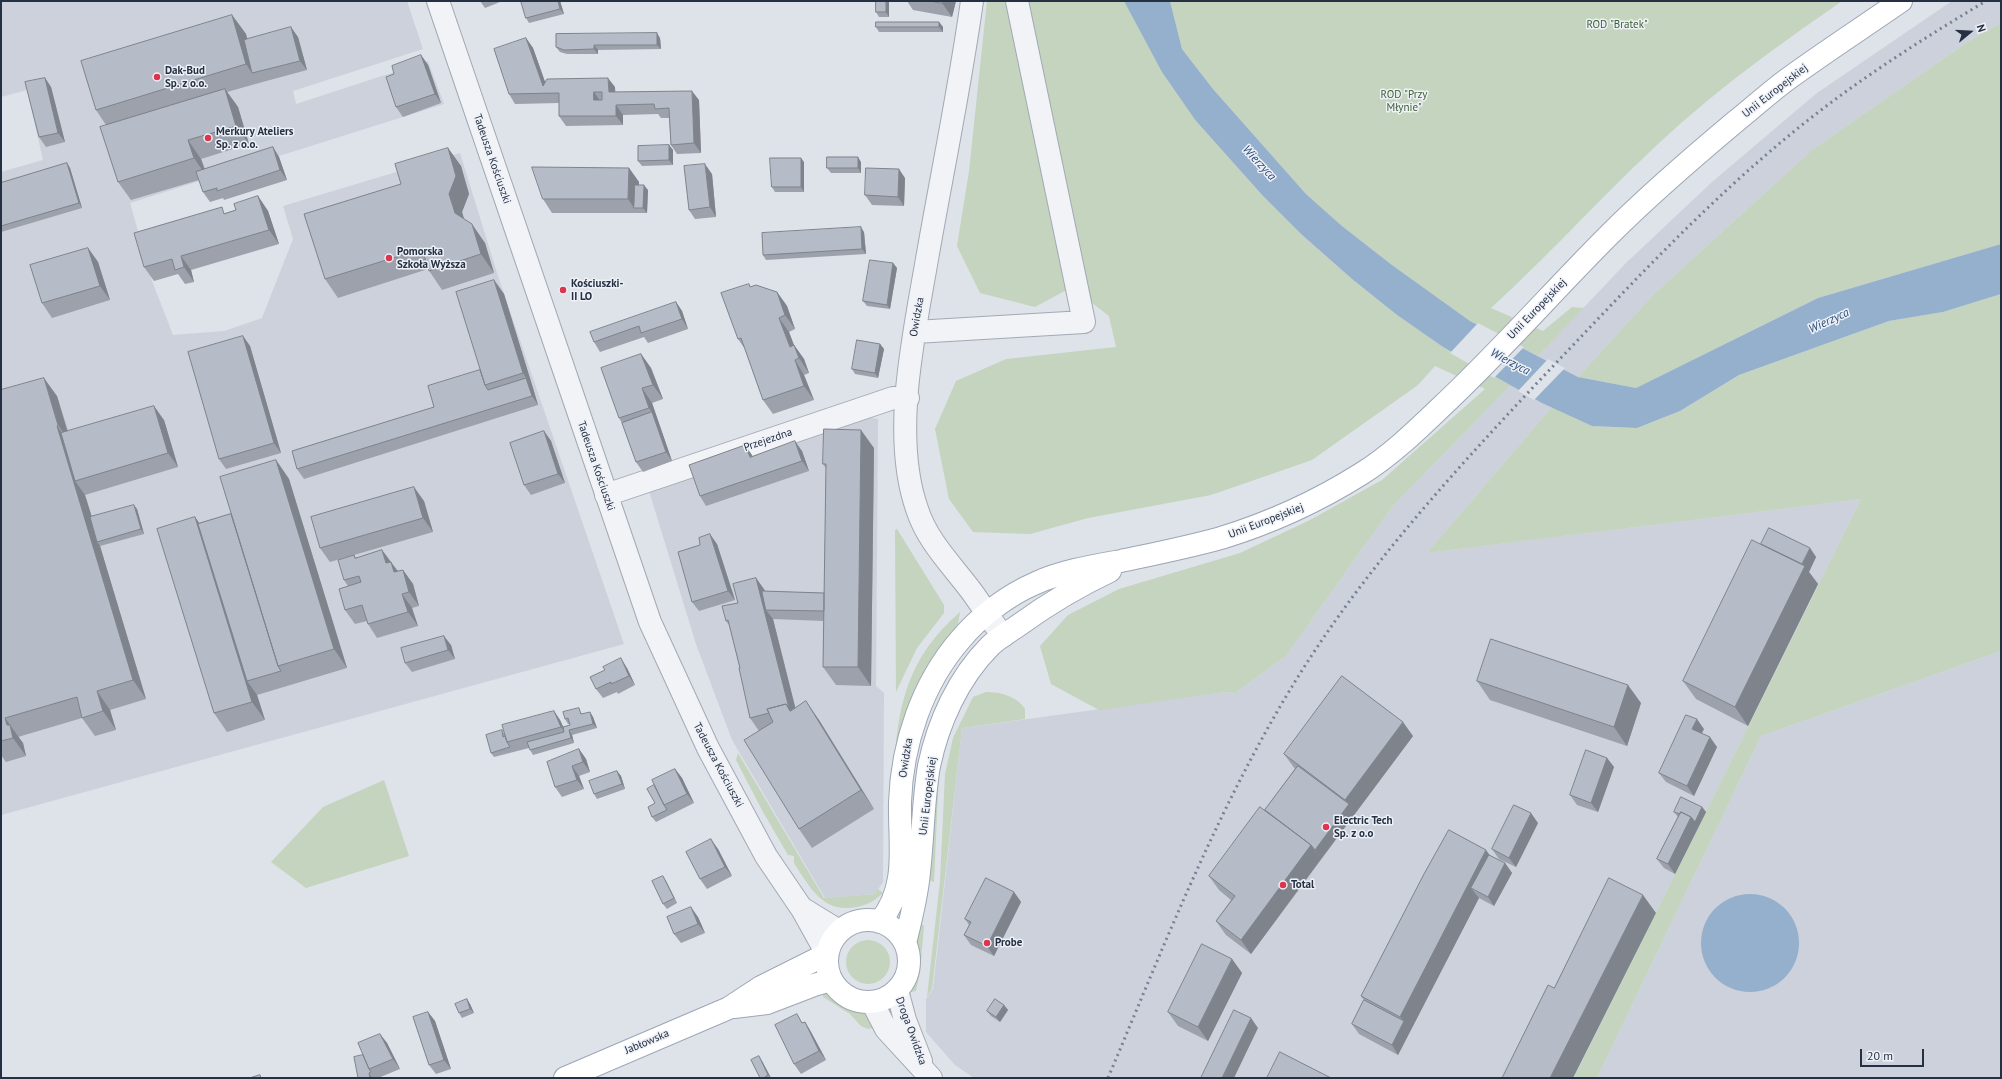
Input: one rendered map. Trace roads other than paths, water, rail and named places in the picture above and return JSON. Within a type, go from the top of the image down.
[{"type":"main road","name":"Unii Europejskiej","points":[[986,614],[1010,597],[1037,582],[1085,568],[1140,557],[1222,537],[1300,508],[1364,473],[1404,443],[1467,383],[1612,232],[1680,168],[1790,78],[1901,1]]},
{"type":"main road","name":"Unii Europejskiej","points":[[905,943],[913,911],[918,880],[929,767],[936,739],[950,701],[973,667],[990,646],[1003,636],[1045,607],[1090,580],[1140,557]]},
{"type":"main road","name":"Owidzka","points":[[880,922],[895,901],[900,879],[900,801],[903,768],[910,734],[923,698],[939,668],[960,639],[986,614]]},
{"type":"main road","points":[[870,920],[880,922],[890,927],[905,943],[909,955],[908,968],[904,980],[897,990],[886,998],[872,1002],[860,1001],[848,997],[839,990],[831,980],[827,967],[827,954],[834,938],[848,925],[858,921],[870,920]]},
{"type":"main road","name":"Jabłowska","points":[[565,1078],[729,1008],[761,987],[827,954]]},
{"type":"main road","name":"Jabłowska","points":[[729,1008],[767,1003],[831,980]]},
{"type":"street","name":"Tadeusza Kościuszki","points":[[438,1],[650,622],[697,727],[766,856],[802,909],[827,954]]},
{"type":"street","name":"Owidzka","points":[[972,1],[914,332],[908,398],[906,456],[909,483],[916,509],[926,533],[1003,636]]},
{"type":"street","points":[[914,332],[1084,322],[1017,1]]},
{"type":"street","name":"Przejezdna","points":[[606,495],[893,398],[908,398]]},
{"type":"street","name":"Tadeusza Kościuszki","points":[[802,909],[839,932]]},
{"type":"street","name":"Droga Owidzka","points":[[897,990],[905,1020],[927,1076]]},
{"type":"street","name":"Droga Owidzka","points":[[872,1002],[886,1029],[927,1076]]},
{"type":"water","name":"Wierzyca","points":[[1124,1],[1170,1],[1182,49],[1213,89],[1306,194],[1342,226],[1392,265],[1470,321],[1578,377],[1636,388],[1818,298],[2001,244],[2001,294],[1943,312],[1889,321],[1739,375],[1680,411],[1637,428],[1592,426],[1542,403],[1443,347],[1397,315],[1352,279],[1301,234],[1263,196],[1196,121],[1162,72]]},
{"type":"water","points":[[1750,894],[1769,898],[1785,908],[1795,924],[1799,943],[1795,962],[1785,978],[1769,988],[1750,992],[1731,988],[1715,978],[1705,962],[1701,943],[1705,924],[1715,908],[1731,898]]},
{"type":"railway","points":[[1108,1078],[1194,875],[1242,776],[1268,727],[1322,639],[1379,562],[1441,489],[1538,382],[1632,283],[1729,188],[1762,158],[1842,94],[1913,46],[1986,1]]},
{"type":"place","name":"Dak-Bud Sp. z o.o.","points":[[157,77]]},
{"type":"place","name":"Merkury Ateliers Sp. z o.o.","points":[[208,138]]},
{"type":"place","name":"Pomorska Szkoła Wyższa","points":[[389,258]]},
{"type":"place","name":"Kościuszki- II LO","points":[[563,290]]},
{"type":"place","name":"Electric Tech Sp. z o.o","points":[[1326,827]]},
{"type":"place","name":"Total","points":[[1283,885]]},
{"type":"place","name":"Probe","points":[[987,943]]},
{"type":"park label","name":"ROD \"Bratek\"","points":[[1617,25]]},
{"type":"park label","name":"ROD \"Przy Młynie\"","points":[[1404,101]]}]
